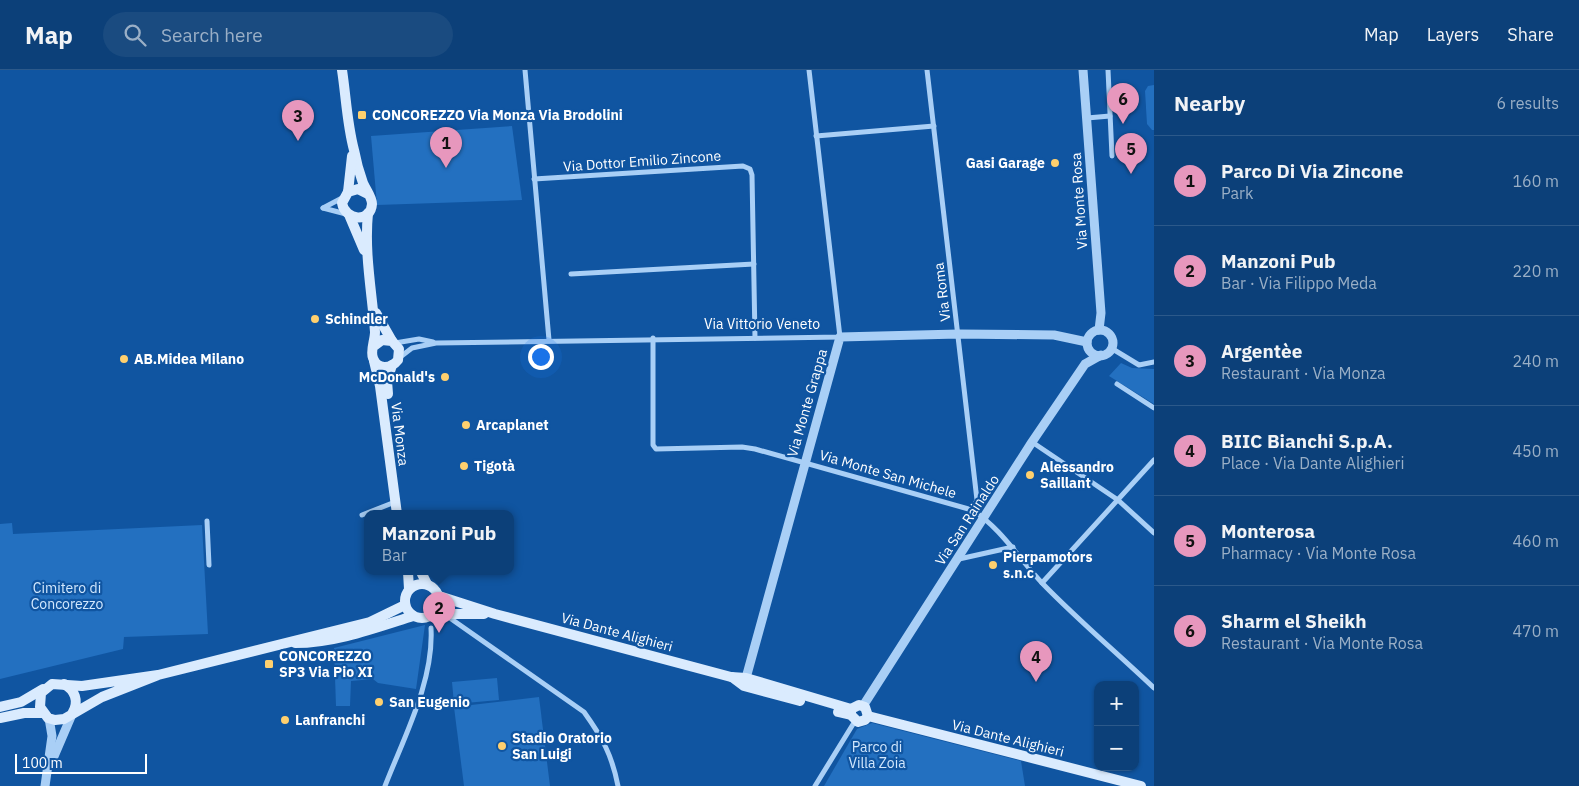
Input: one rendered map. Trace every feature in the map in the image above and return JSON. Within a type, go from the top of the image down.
[{"type":"main road","points":[[342,70],[353,147],[372,203],[368,213],[366,256],[373,305],[373,358],[382,367],[396,362],[399,350],[380,323],[373,305]]},
{"type":"main road","points":[[353,147],[346,194],[342,206],[348,215],[366,256]]},
{"type":"main road","points":[[346,194],[358,189],[368,194]]},
{"type":"main road","points":[[348,215],[361,218],[368,213]]},
{"type":"main road","points":[[374,346],[382,340],[393,342]]},
{"type":"main road","name":"Via Monza","points":[[373,358],[380,386],[396,510]]},
{"type":"main road","name":"Via Monza","points":[[396,362],[386,386],[403,510]]},
{"type":"main road","points":[[408,575],[409,589],[406,595],[405,606],[413,616]]},
{"type":"main road","points":[[291,643],[310,643],[376,630],[413,616],[424,618],[438,614],[439,596],[427,584],[422,575]]},
{"type":"main road","points":[[409,589],[417,584],[427,584]]},
{"type":"main road","name":"Via Dante Alighieri","points":[[439,596],[495,614],[731,677],[746,678],[852,715]]},
{"type":"main road","points":[[0,707],[21,702],[48,686],[63,684],[82,686],[158,675],[370,622],[405,606]]},
{"type":"main road","name":"Via Dante Alighieri","points":[[438,614],[495,614]]},
{"type":"main road","points":[[0,718],[24,712],[62,720],[72,712],[102,696],[158,675]]},
{"type":"main road","name":"Via Dante Alighieri","points":[[731,677],[744,686],[852,715]]},
{"type":"main road","points":[[63,684],[71,689],[75,697],[76,705],[72,712]]},
{"type":"main road","points":[[46,716],[39,700],[41,693],[48,686]]},
{"type":"main road","name":"Via Dante Alighieri","points":[[852,715],[857,705],[866,711],[1141,786]]},
{"type":"main road","points":[[852,715],[863,722],[866,711]]},
{"type":"street","points":[[525,70],[548,340]]},
{"type":"street","name":"Via Monte Grappa","points":[[746,678],[840,337],[809,70]]},
{"type":"street","name":"Via Roma","points":[[927,70],[976,500],[972,510]]},
{"type":"street","name":"Via Monte Rosa","points":[[1083,70],[1101,313],[1099,330]]},
{"type":"street","points":[[1108,70],[1112,156]]},
{"type":"street","points":[[1087,118],[1110,116]]},
{"type":"street","points":[[816,136],[934,126]]},
{"type":"street","name":"Via Dottor Emilio Zincone","points":[[534,179],[742,166],[750,169],[752,175],[754,264]]},
{"type":"street","points":[[346,194],[332,205],[323,208],[348,215]]},
{"type":"street","points":[[571,274],[754,264],[755,338]]},
{"type":"street","points":[[1099,330],[1110,336],[1111,348],[1107,353],[1101,355],[1090,350],[1087,342],[1089,335],[1099,330]]},
{"type":"street","name":"Via Vittorio Veneto","points":[[396,362],[412,348],[436,343],[958,334],[1054,335],[1087,342]]},
{"type":"street","name":"Via Monte San Michele","points":[[653,338],[653,445],[656,449],[742,446],[972,510],[984,518],[1013,547],[1042,583],[1154,688]]},
{"type":"street","name":"Via Vittorio Veneto","points":[[393,342],[419,339],[436,343]]},
{"type":"street","points":[[1111,348],[1139,365],[1154,362]]},
{"type":"street","name":"Via San Rainaldo","points":[[866,711],[1032,442],[1085,364],[1101,355]]},
{"type":"street","points":[[1117,384],[1154,408]]},
{"type":"street","points":[[1032,442],[1118,500],[1154,533]]},
{"type":"street","points":[[1042,583],[1154,460]]},
{"type":"street","points":[[375,510],[395,502]]},
{"type":"street","points":[[207,521],[209,565]]},
{"type":"street","points":[[959,559],[1013,547]]},
{"type":"street","points":[[438,614],[584,712],[600,734],[614,763],[618,786]]},
{"type":"street","points":[[385,786],[421,690],[432,648],[431,628]]},
{"type":"street","points":[[38,786],[47,772],[72,712]]},
{"type":"street","points":[[815,786],[852,715]]},
{"type":"street","points":[[45,786],[52,734],[46,716]]},
{"type":"green space","points":[[1154,85],[1154,130],[1152,130],[1147,124],[1145,91],[1148,86]]},
{"type":"green space","points":[[512,126],[522,200],[377,205],[371,136]]},
{"type":"green space","points":[[1121,363],[1132,368],[1154,369],[1154,404],[1109,376]]},
{"type":"green space","name":"Cimitero di Concorezzo","points":[[12,523],[13,534],[202,525],[208,634],[124,637],[123,649],[0,679],[0,524]]},
{"type":"green space","points":[[425,625],[416,689],[378,683],[373,679],[351,681],[350,706],[336,706],[334,648]]},
{"type":"green space","points":[[497,678],[499,700],[454,704],[452,682]]},
{"type":"green space","name":"Stadio Oratorio San Luigi","points":[[539,697],[550,786],[464,786],[454,707]]},
{"type":"green space","name":"Parco di Villa Zoia","points":[[872,723],[1021,761],[1025,786],[824,786],[857,729]]},
{"type":"place","name":"CONCOREZZO Via Monza Via Brodolini","points":[[362,115]]},
{"type":"place","name":"Sharm el Sheikh","points":[[1123,124]]},
{"type":"place","name":"Argentèe","points":[[298,141]]},
{"type":"place","name":"Gasi Garage","points":[[1055,163]]},
{"type":"place","name":"Parco Di Via Zincone","points":[[446,168]]},
{"type":"place","name":"Monterosa","points":[[1131,174]]},
{"type":"place","name":"Schindler","points":[[315,319]]},
{"type":"place","name":"AB.Midea Milano","points":[[124,359]]},
{"type":"place","name":"McDonald's","points":[[445,377]]},
{"type":"place","name":"Arcaplanet","points":[[466,425]]},
{"type":"place","name":"Tigotà","points":[[464,466]]},
{"type":"place","name":"Alessandro Saillant","points":[[1030,475]]},
{"type":"place","name":"Pierpamotors s.n.c","points":[[993,565]]},
{"type":"place","name":"Manzoni Pub","points":[[439,633]]},
{"type":"place","name":"CONCOREZZO SP3 Via Pio XI","points":[[269,664]]},
{"type":"place","name":"BIIC Bianchi S.p.A.","points":[[1036,682]]},
{"type":"place","name":"San Eugenio","points":[[379,702]]},
{"type":"place","name":"Lanfranchi","points":[[285,720]]},
{"type":"place","name":"Stadio Oratorio San Luigi","points":[[502,746]]}]
